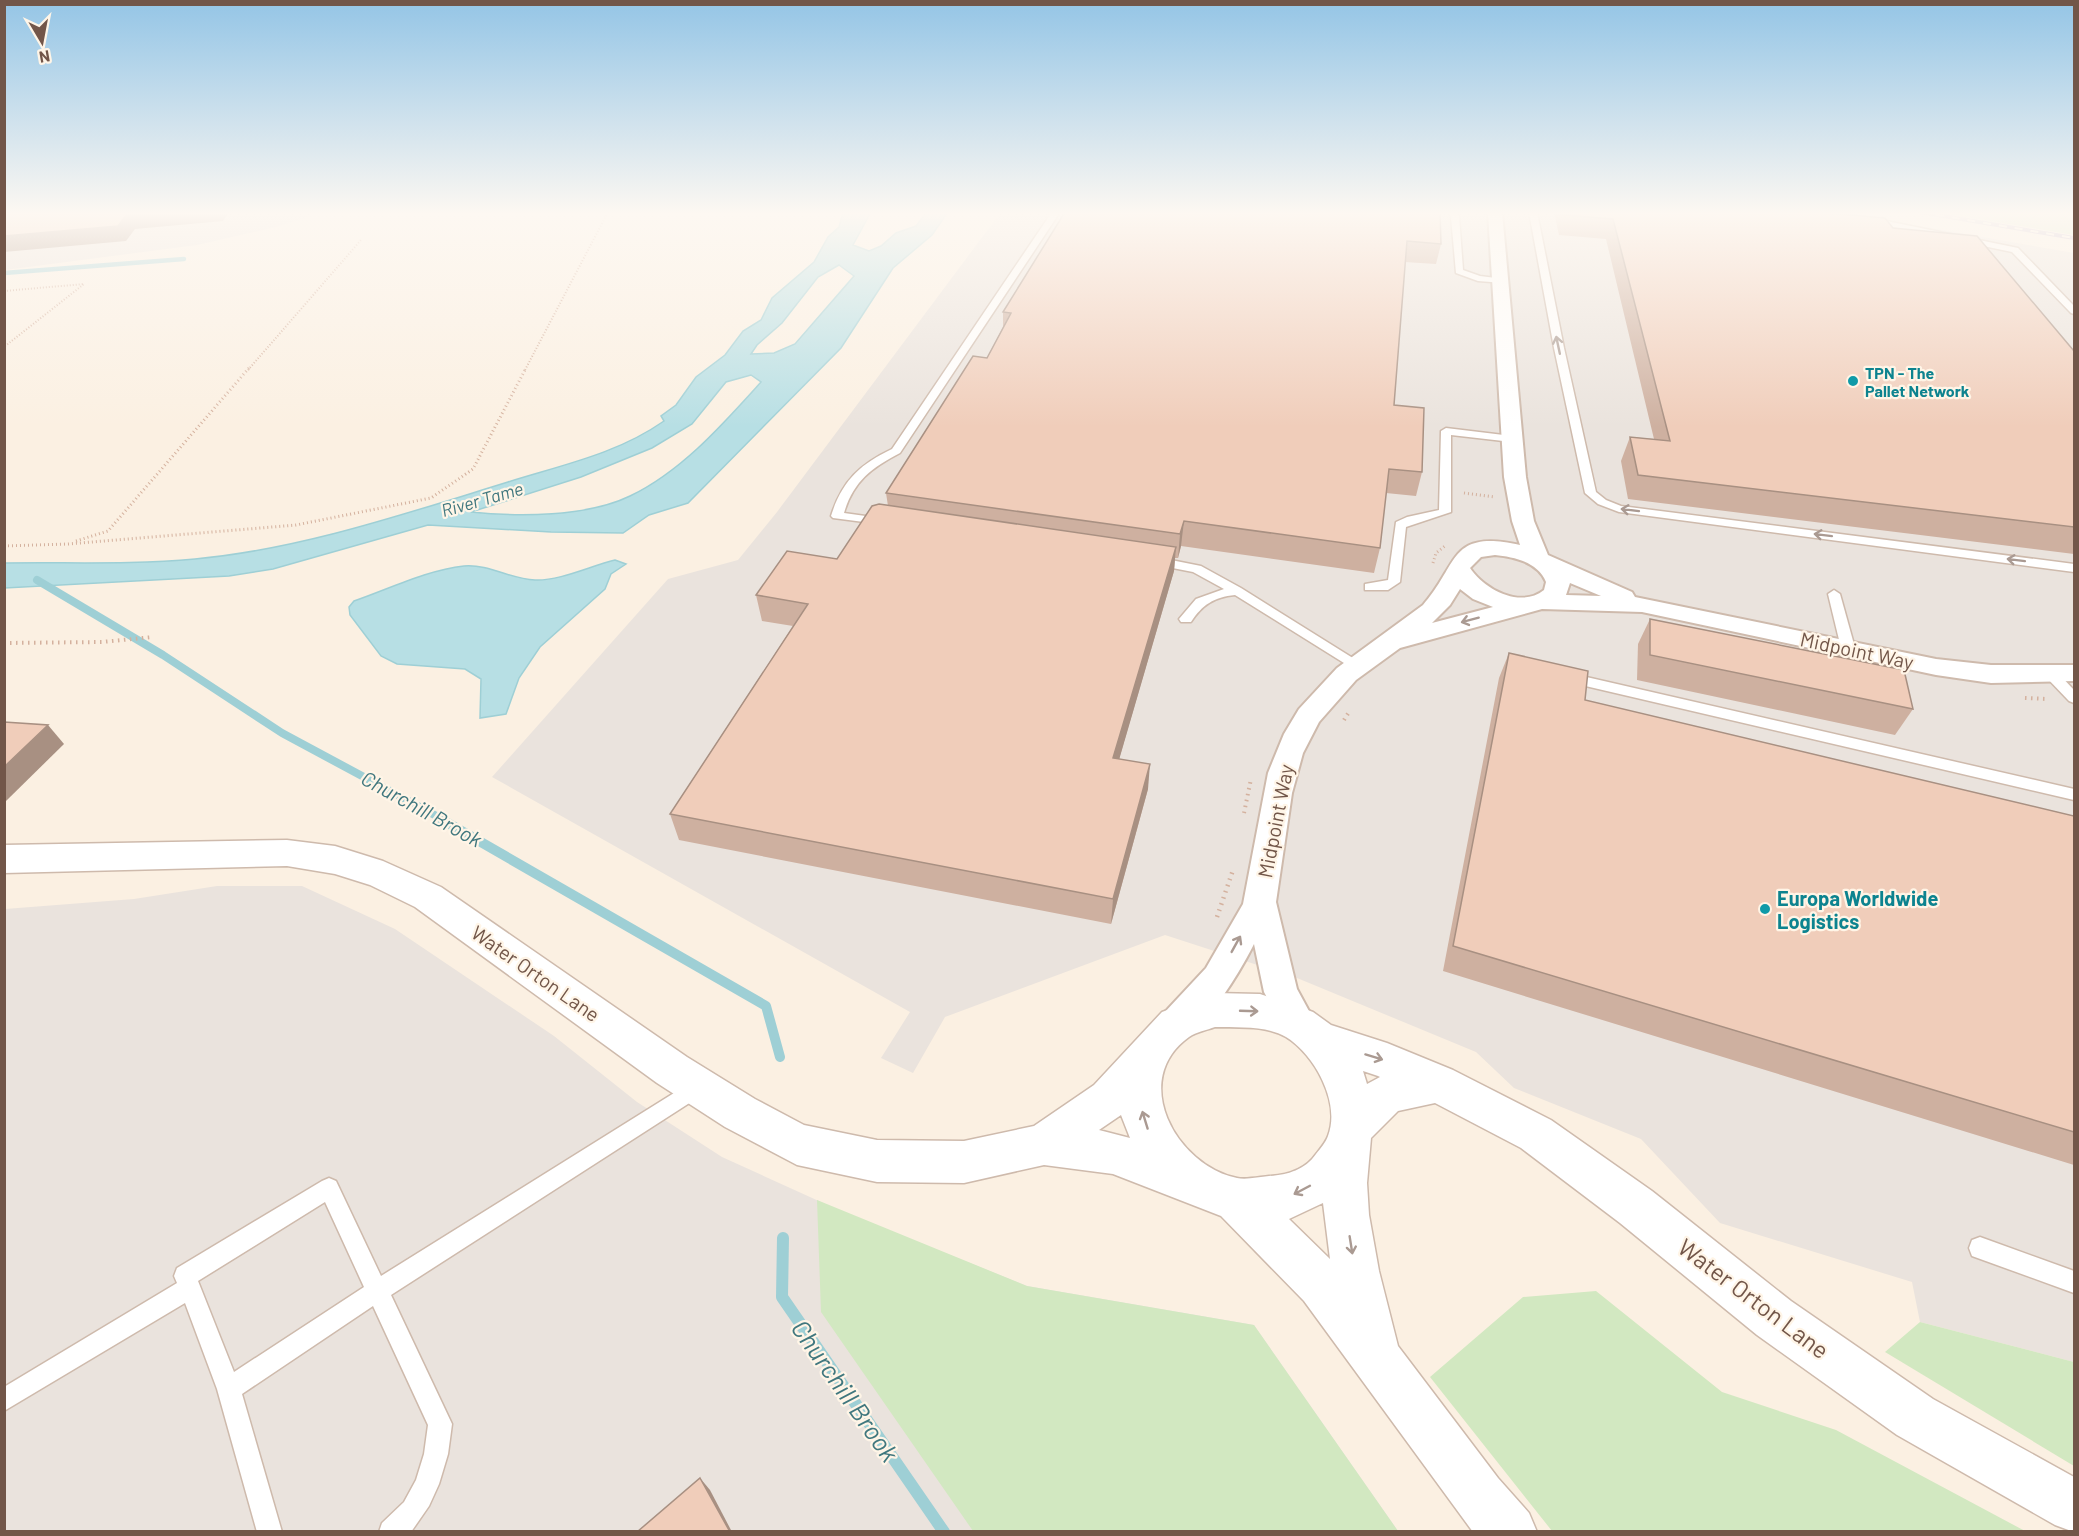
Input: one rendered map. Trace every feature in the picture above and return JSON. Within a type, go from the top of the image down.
[{"type":"street","points":[[1466,560],[1463,581],[1481,595],[1507,604],[1535,603],[1555,594],[1559,584],[1555,573],[1530,545],[1520,506],[1512,439],[1501,284]]},
{"type":"street","name":"Midpoint Way","points":[[1167,1032],[1214,983],[1260,901],[1280,773],[1303,720],[1341,678],[1394,642],[1441,600],[1466,560],[1496,536],[1520,506]]},
{"type":"street","name":"Midpoint Way","points":[[1466,560],[1503,549],[1542,561],[1642,605]]},
{"type":"street","name":"Midpoint Way","points":[[1394,642],[1535,603],[1642,605],[1958,670],[2059,682]]},
{"type":"street","name":"Water Orton Lane","points":[[4,858],[287,853],[335,860],[383,874],[428,897],[698,1087],[797,1144],[877,1161],[964,1162],[1044,1144],[1113,1153],[1188,1179]]},
{"type":"street","name":"Midpoint Way","points":[[1260,901],[1281,992],[1309,1032]]},
{"type":"street","points":[[1378,1364],[1357,1281],[1350,1236],[1345,1194],[1351,1100],[1343,1074],[1309,1032],[1260,1011],[1214,1010],[1167,1032],[1141,1076],[1143,1119],[1161,1154],[1188,1179],[1237,1200],[1321,1284],[1378,1364],[1479,1497],[1510,1532]]},
{"type":"street","name":"Water Orton Lane","points":[[1044,1144],[1109,1099],[1167,1032]]},
{"type":"street","name":"Water Orton Lane","points":[[1309,1032],[1438,1083],[1536,1134],[1636,1207],[1774,1318],[1915,1417],[2074,1506]]},
{"type":"street","points":[[1237,1200],[1289,1197],[1326,1178],[1350,1137],[1386,1094],[1438,1083]]},
{"type":"lane","points":[[895,523],[837,516],[841,501],[852,479],[862,469],[896,451],[1008,284]]},
{"type":"lane","points":[[1547,284],[1591,493],[1602,502],[1619,508],[2074,568]]},
{"type":"lane","points":[[2048,284],[2074,311]]},
{"type":"lane","points":[[1369,587],[1388,586],[1394,582],[1400,525],[1411,517],[1431,517],[1445,512],[1446,431],[1512,439]]},
{"type":"lane","points":[[1146,560],[1197,569],[1357,665]]},
{"type":"lane","points":[[1186,620],[1195,604],[1214,593],[1237,591]]},
{"type":"lane","points":[[1834,594],[1848,648]]},
{"type":"lane","points":[[1557,675],[2074,795]]},
{"type":"lane","points":[[2059,682],[2074,698]]},
{"type":"lane","points":[[229,1389],[450,1243],[698,1087]]},
{"type":"lane","points":[[270,1532],[229,1389],[185,1276],[329,1188],[440,1424],[438,1452],[428,1482],[415,1508],[391,1532]]},
{"type":"lane","points":[[1980,1248],[2074,1282]]},
{"type":"lane","points":[[4,1400],[189,1288]]},
{"type":"path","points":[[4,291],[84,284],[4,347]]},
{"type":"path","points":[[68,544],[108,531],[323,284]]},
{"type":"path","points":[[4,546],[68,544],[296,525],[431,498],[473,469],[570,284]]},
{"type":"path","points":[[1445,491],[1520,506]]},
{"type":"path","points":[[1432,570],[1436,554],[1448,544]]},
{"type":"path","points":[[4,643],[112,641],[153,637]]},
{"type":"path","points":[[2019,696],[2030,699],[2059,682]]},
{"type":"path","points":[[1344,720],[1355,704]]},
{"type":"path","points":[[1244,815],[1252,773]]},
{"type":"path","points":[[1234,867],[1214,929],[1240,937]]},
{"type":"shaded area","points":[[947,284],[2074,284],[2074,1362],[1920,1322],[1912,1282],[1720,1223],[1641,1139],[1514,1088],[1476,1052],[1297,978],[1165,935],[945,1017],[913,1073],[881,1058],[910,1012],[492,777],[668,579],[738,560],[777,512]]},
{"type":"shaded area","points":[[217,886],[302,886],[395,929],[554,1036],[637,1102],[722,1157],[843,1212],[1027,1286],[1254,1325],[1398,1531],[5,1532],[5,909],[134,899]]},
{"type":"green space","points":[[817,1200],[1027,1286],[1254,1325],[1398,1531],[973,1531],[821,1312]]},
{"type":"green space","points":[[1596,1291],[1722,1392],[1836,1430],[2025,1531],[1552,1531],[1430,1377],[1523,1297]]},
{"type":"green space","points":[[1920,1322],[2074,1362],[2074,1466],[1885,1352]]},
{"type":"water","name":"River Tame","points":[[789,284],[813,284],[782,323],[757,345],[751,354],[774,353],[795,344],[847,284],[883,284],[841,348],[688,503],[649,515],[623,533],[551,532],[428,525],[273,569],[229,576],[5,588],[5,563],[171,561],[275,547],[393,517],[608,450],[664,421],[661,416],[676,405],[696,377],[725,355],[743,331],[761,320],[772,298]],"holes":[[[751,375],[761,382],[717,430],[684,460],[667,474],[630,496],[613,503],[573,512],[531,515],[471,512],[581,477],[652,448],[692,424],[726,382]]]},
{"type":"water","points":[[615,560],[626,564],[611,574],[605,589],[540,647],[519,678],[506,714],[480,718],[481,679],[465,669],[397,664],[381,656],[350,615],[349,607],[354,601],[450,568],[482,567],[526,579],[545,580]]},
{"type":"building","points":[[1021,284],[1404,284],[1394,405],[1424,408],[1422,472],[1389,469],[1380,548],[1184,521],[1180,534],[886,493],[973,356],[987,358],[1011,313],[1003,312]]},
{"type":"building","name":"TPN - The Pallet Network","points":[[1630,284],[2017,284],[2074,351],[2074,527],[1638,475],[1630,437],[1670,441]]},
{"type":"building","points":[[879,504],[1176,547],[1113,758],[1150,764],[1113,899],[670,814],[808,604],[756,595],[787,551],[837,559],[872,506]]},
{"type":"building","points":[[1650,619],[1904,670],[1913,709],[1650,655]]},
{"type":"building","name":"Europa Worldwide Logistics","points":[[1509,653],[1588,671],[1585,700],[2074,816],[2074,1132],[1453,946]]},
{"type":"building","points":[[4,722],[48,725],[4,767]]},
{"type":"building","points":[[700,1478],[730,1532],[637,1532]]},
{"type":"waterway","name":"Churchill Brook","points":[[37,580],[163,655],[282,733],[442,819]]},
{"type":"waterway","name":"Churchill Brook","points":[[439,818],[766,1006],[780,1057]]},
{"type":"waterway","name":"Churchill Brook","points":[[783,1238],[782,1297],[944,1532]]},
{"type":"place","name":"TPN - The Pallet Network","points":[[1853,381]]},
{"type":"place","name":"Europa Worldwide Logistics","points":[[1765,909]]}]
